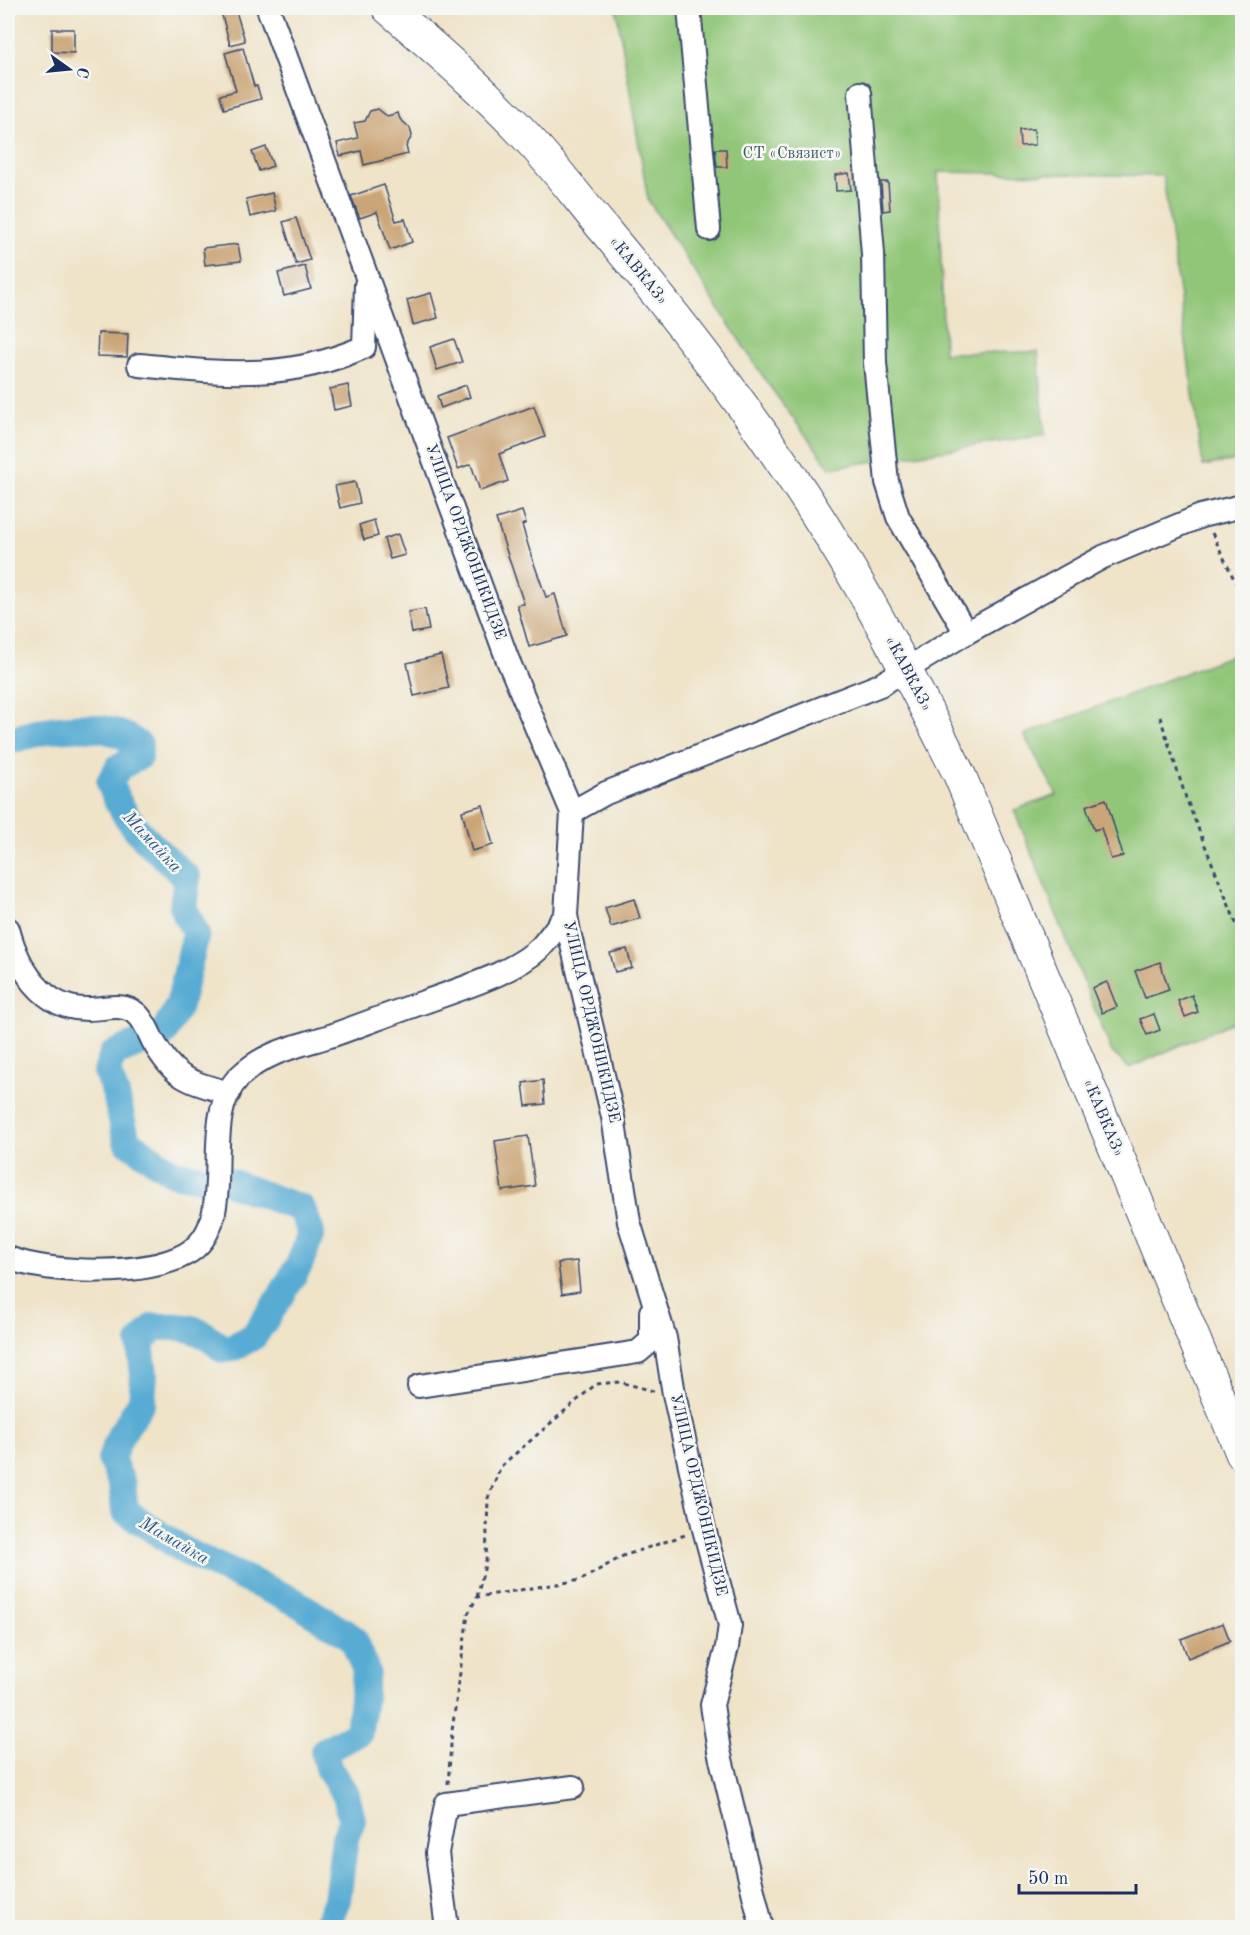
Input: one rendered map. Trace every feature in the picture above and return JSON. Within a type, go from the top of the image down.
[{"type":"highway","name":"«КАВКАЗ»","points":[[388,8],[475,85],[524,134],[656,292],[735,396],[858,582],[906,669],[960,776],[1242,1454]]},
{"type":"street","name":"УЛИЦА ОРДЖОНИКИДЗЕ","points":[[268,8],[507,658],[572,812],[566,915],[613,1117],[629,1222],[665,1338],[674,1394],[704,1529],[730,1625],[727,1647],[712,1705],[719,1751],[762,1928]]},
{"type":"street","points":[[689,8],[709,229]]},
{"type":"street","points":[[860,93],[873,254],[875,363],[887,482],[898,517],[966,633]]},
{"type":"street","points":[[364,346],[366,278]]},
{"type":"street","points":[[139,365],[222,373],[277,372],[331,362],[364,346],[395,349]]},
{"type":"street","points":[[572,812],[606,793],[880,685],[966,633],[1103,557],[1201,516],[1242,506]]},
{"type":"street","points":[[8,1258],[57,1269],[95,1270],[144,1266],[187,1253],[202,1239],[211,1221],[216,1187],[220,1117],[229,1093],[238,1078],[270,1054],[333,1035],[494,976],[540,948],[566,915]]},
{"type":"street","points":[[8,928],[15,955],[41,992],[63,1005],[87,1010],[114,1006],[128,1008],[139,1015],[175,1074],[197,1084],[229,1093]]},
{"type":"street","points":[[419,1386],[638,1352],[651,1341],[651,1296]]},
{"type":"street","points":[[447,1928],[437,1853],[446,1804],[573,1787]]},
{"type":"path","points":[[1201,516],[1242,596]]},
{"type":"path","points":[[1160,717],[1186,798],[1242,938]]},
{"type":"path","points":[[446,1804],[452,1731],[468,1614],[477,1597],[486,1562],[488,1498],[501,1466],[596,1384],[620,1382],[644,1390],[674,1394]]},
{"type":"path","points":[[477,1597],[581,1580],[623,1556],[704,1529]]},
{"type":"green space","name":"СТ «Связист»","points":[[616,8],[1242,8],[1242,459],[1203,466],[1163,176],[938,172],[944,353],[1038,352],[1045,435],[830,468],[768,384],[648,200]]},
{"type":"green space","points":[[1242,651],[1242,1018],[1129,1068],[1112,1052],[1014,810],[1057,795],[1024,735]]},
{"type":"building","points":[[220,8],[235,8],[245,41],[230,45]]},
{"type":"building","points":[[52,29],[74,29],[74,53],[52,52]]},
{"type":"building","points":[[243,48],[254,86],[257,86],[261,99],[224,109],[220,95],[236,91],[225,53]]},
{"type":"building","points":[[378,109],[387,116],[398,113],[400,119],[410,128],[412,136],[406,146],[408,154],[364,165],[361,151],[340,156],[337,143],[358,138],[354,123],[365,121],[370,111]]},
{"type":"building","points":[[1034,129],[1035,145],[1020,146],[1019,130]]},
{"type":"building","points":[[266,147],[273,166],[259,171],[252,152]]},
{"type":"building","points":[[715,149],[726,149],[727,167],[717,167]]},
{"type":"building","points":[[849,173],[851,190],[836,191],[835,175]]},
{"type":"building","points":[[881,182],[888,182],[890,210],[883,211]]},
{"type":"building","points":[[384,185],[396,221],[405,219],[412,242],[390,250],[377,212],[360,218],[351,196]]},
{"type":"building","points":[[272,193],[276,211],[250,217],[246,199]]},
{"type":"building","points":[[296,218],[310,260],[296,264],[283,222]]},
{"type":"building","points":[[238,244],[241,261],[205,265],[203,248]]},
{"type":"building","points":[[305,266],[311,289],[284,296],[278,273]]},
{"type":"building","points":[[431,293],[438,318],[413,325],[407,300]]},
{"type":"building","points":[[98,333],[128,334],[127,357],[97,356]]},
{"type":"building","points":[[454,339],[462,362],[437,370],[430,347]]},
{"type":"building","points":[[348,385],[352,406],[334,410],[330,389]]},
{"type":"building","points":[[466,385],[470,397],[441,408],[437,396]]},
{"type":"building","points":[[534,406],[545,437],[499,454],[508,481],[480,491],[471,464],[458,469],[447,438]]},
{"type":"building","points":[[355,482],[360,503],[340,508],[335,486]]},
{"type":"building","points":[[522,511],[526,523],[522,525],[546,597],[555,594],[567,636],[529,647],[517,605],[524,604],[496,519]]},
{"type":"building","points":[[374,520],[378,536],[364,540],[359,525]]},
{"type":"building","points":[[398,534],[405,555],[390,559],[384,539]]},
{"type":"building","points":[[425,609],[429,630],[412,633],[408,612]]},
{"type":"building","points":[[441,655],[449,688],[414,696],[407,663]]},
{"type":"building","points":[[1106,799],[1123,856],[1111,859],[1101,828],[1094,830],[1086,806]]},
{"type":"building","points":[[483,805],[493,845],[472,851],[462,811]]},
{"type":"building","points":[[634,899],[640,918],[611,927],[605,908]]},
{"type":"building","points":[[627,949],[632,968],[615,972],[610,953]]},
{"type":"building","points":[[1160,962],[1169,990],[1145,998],[1135,971]]},
{"type":"building","points":[[1107,982],[1117,1007],[1102,1013],[1092,988]]},
{"type":"building","points":[[1192,995],[1198,1012],[1185,1017],[1178,1001]]},
{"type":"building","points":[[1154,1014],[1160,1030],[1147,1035],[1140,1019]]},
{"type":"building","points":[[543,1080],[545,1104],[526,1106],[523,1083]]},
{"type":"building","points":[[528,1136],[535,1186],[502,1191],[495,1141]]},
{"type":"building","points":[[577,1261],[580,1291],[562,1294],[558,1263]]},
{"type":"building","points":[[1223,1623],[1230,1641],[1188,1658],[1181,1639]]},
{"type":"waterway","name":"Мамайка","points":[[8,741],[58,729],[92,728],[125,736],[139,745],[139,756],[119,767],[110,782],[123,811],[132,823],[152,846],[187,878],[183,908],[196,934],[179,1005],[164,1033],[113,1054],[107,1072],[116,1095],[127,1141],[173,1173],[200,1178]]},
{"type":"waterway","name":"Мамайка","points":[[221,1179],[302,1209],[311,1233],[300,1263],[254,1336],[234,1347],[223,1349],[206,1336],[191,1329],[154,1327],[140,1343],[144,1374],[142,1401],[120,1436],[111,1459],[122,1484],[125,1511],[186,1552],[294,1601],[353,1638],[366,1671],[359,1732],[324,1751],[328,1768],[346,1795],[352,1820],[345,1838],[337,1900],[326,1928]]}]
